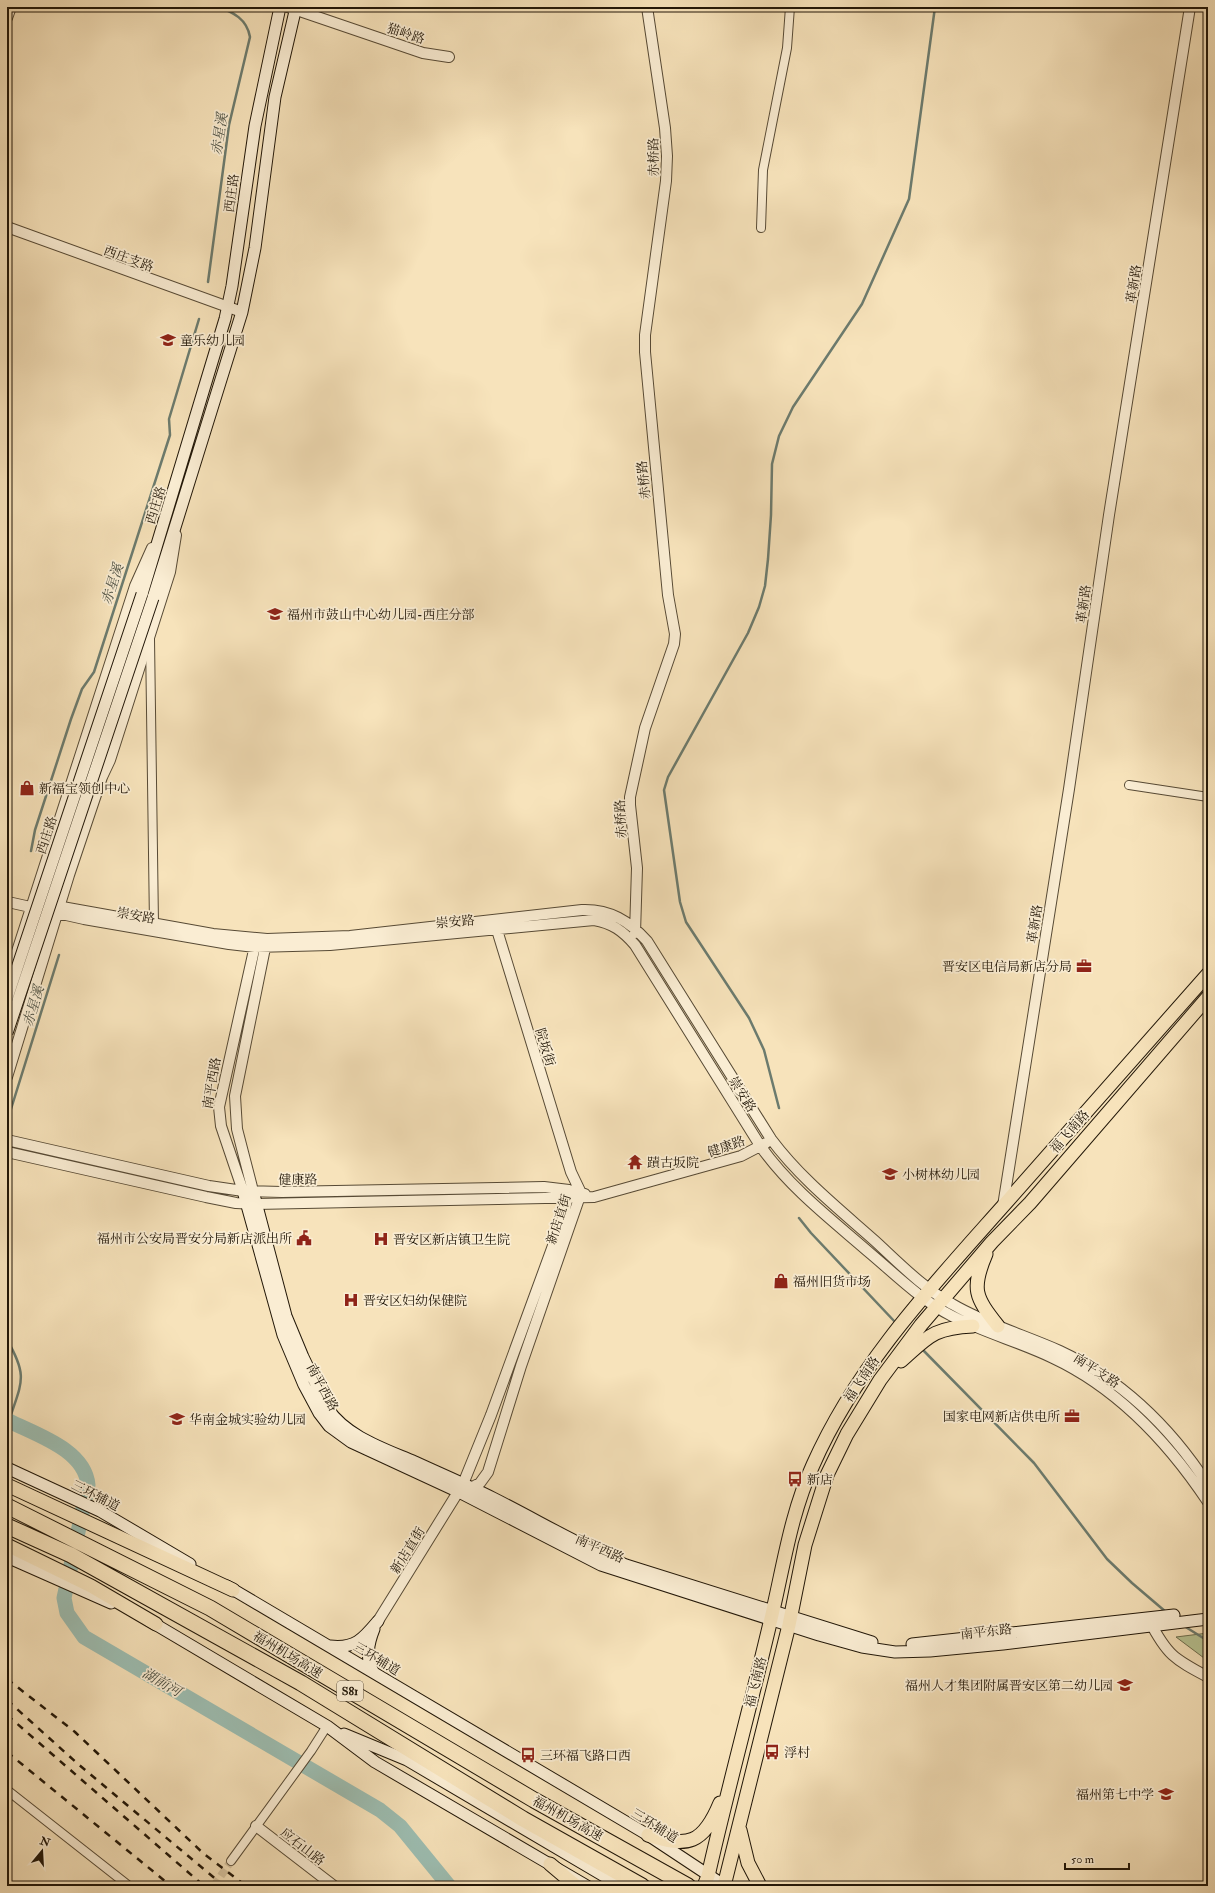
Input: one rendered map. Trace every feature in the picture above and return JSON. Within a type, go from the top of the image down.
[{"type":"highway","name":"福州机场高速","points":[[7,1506],[210,1608],[534,1800],[688,1886]]},
{"type":"highway","name":"福州机场高速","points":[[7,1526],[72,1555],[301,1684],[523,1819],[642,1886]]},
{"type":"main road","name":"西庄路","points":[[148,596],[166,516],[222,334],[228,307],[255,126],[280,7]]},
{"type":"main road","name":"西庄路","points":[[7,998],[148,596],[178,519],[242,312],[255,248],[274,98],[293,8]]},
{"type":"main road","points":[[7,1033],[148,596]]},
{"type":"main road","name":"福飞南路","points":[[706,1881],[771,1616],[794,1514],[812,1465],[845,1402],[886,1343],[926,1293],[1208,974]]},
{"type":"main road","name":"福飞南路","points":[[725,1886],[789,1621],[805,1545],[827,1475],[847,1434],[880,1380],[900,1357],[921,1325],[992,1242],[1030,1203],[1208,997]]},
{"type":"main road","name":"南平西路","points":[[248,1191],[281,1328],[304,1385],[324,1420],[335,1432],[351,1442],[465,1488],[609,1558],[771,1616]]},
{"type":"main road","points":[[992,1242],[980,1269],[977,1293],[984,1309],[998,1326]]},
{"type":"main road","points":[[900,1357],[933,1334],[944,1330],[973,1326]]},
{"type":"main road","name":"三环辅道","points":[[7,1468],[100,1511],[648,1835],[706,1881],[725,1886]]},
{"type":"main road","points":[[7,1485],[71,1513],[102,1530],[233,1590]]},
{"type":"main road","points":[[7,1545],[57,1574],[156,1624],[327,1726],[375,1762],[587,1886]]},
{"type":"main road","points":[[7,1557],[57,1574]]},
{"type":"main road","name":"南平东路","points":[[771,1616],[862,1647],[904,1652],[1003,1644],[1151,1620],[1203,1616]]},
{"type":"main road","name":"南平东路","points":[[1151,1620],[1164,1624],[1203,1616]]},
{"type":"main road","points":[[328,1646],[344,1647],[352,1645],[365,1636],[378,1621]]},
{"type":"main road","points":[[374,1673],[370,1666],[368,1654],[370,1639],[378,1621]]},
{"type":"main road","points":[[327,1726],[407,1760],[508,1818],[621,1886]]},
{"type":"main road","points":[[648,1835],[669,1842],[684,1843],[698,1836],[709,1825],[719,1805],[733,1766]]},
{"type":"main road","points":[[740,1824],[748,1863],[760,1886]]},
{"type":"main road","points":[[550,1864],[576,1886]]},
{"type":"street","points":[[7,18],[11,7]]},
{"type":"street","name":"赤桥路","points":[[635,945],[637,868],[630,797],[645,728],[674,644],[676,634],[668,595],[645,352],[667,162],[664,122],[647,7]]},
{"type":"street","points":[[761,228],[763,170],[787,48],[790,7]]},
{"type":"street","name":"革新路","points":[[1003,1206],[1071,774],[1109,515],[1190,7]]},
{"type":"street","name":"猫岭路","points":[[293,8],[423,53],[449,57]]},
{"type":"street","name":"西庄支路","points":[[7,227],[242,312]]},
{"type":"street","points":[[7,982],[135,586],[166,516]]},
{"type":"street","points":[[7,1077],[59,910],[173,560],[178,519]]},
{"type":"street","points":[[150,634],[154,924]]},
{"type":"street","points":[[1129,786],[1208,797]]},
{"type":"street","name":"崇安路","points":[[7,902],[59,910],[222,943],[330,945],[594,920],[615,926],[635,945],[761,1147],[777,1168],[808,1199],[926,1293]]},
{"type":"street","name":"崇安路","points":[[59,910],[154,924],[261,943],[350,936],[582,910],[614,914],[636,928],[647,941],[781,1153],[926,1293]]},
{"type":"street","name":"院坂街","points":[[497,930],[571,1172]]},
{"type":"street","name":"南平西路","points":[[248,1191],[221,1126],[219,1107],[261,943]]},
{"type":"street","name":"南平西路","points":[[248,1191],[237,1129],[235,1096],[261,943]]},
{"type":"street","name":"健康路","points":[[7,1152],[206,1197],[251,1204],[569,1194],[594,1197],[741,1156],[761,1147],[772,1139]]},
{"type":"street","name":"健康路","points":[[7,1140],[209,1186],[248,1191],[282,1192],[544,1187],[569,1194]]},
{"type":"street","name":"新店直街","points":[[378,1621],[465,1488],[562,1221],[569,1194],[571,1172]]},
{"type":"street","name":"新店直街","points":[[465,1488],[480,1483],[488,1472],[521,1366],[581,1195],[571,1172]]},
{"type":"street","points":[[926,1293],[940,1303]]},
{"type":"street","name":"南平支路","points":[[940,1303],[973,1326],[1044,1354],[1068,1366],[1116,1397],[1161,1439],[1208,1502]]},
{"type":"street","name":"南平支路","points":[[940,1303],[961,1309],[1069,1356],[1109,1379],[1130,1394],[1155,1418],[1178,1443],[1208,1485]]},
{"type":"street","points":[[1151,1620],[1163,1646],[1172,1656],[1208,1677]]},
{"type":"street","points":[[231,1861],[312,1751],[327,1726]]},
{"type":"street","points":[[7,1790],[129,1886]]},
{"type":"street","name":"应石山路","points":[[256,1826],[334,1886]]},
{"type":"green space","points":[[1208,1633],[1208,1661],[1176,1637]]},
{"type":"waterway","name":"赤星溪","points":[[208,282],[229,125],[250,37],[243,21],[229,11],[218,7]]},
{"type":"waterway","points":[[779,1108],[764,1050],[749,1018],[686,922],[680,902],[664,790],[668,777],[748,633],[759,607],[765,586],[768,559],[772,464],[779,436],[793,407],[862,304],[909,199],[935,7]]},
{"type":"waterway","name":"赤星溪","points":[[31,851],[35,830],[71,719],[82,689],[94,672],[170,435],[169,419],[199,319]]},
{"type":"waterway","name":"赤星溪","points":[[11,1109],[59,955]]},
{"type":"waterway","points":[[799,1218],[811,1233],[896,1323]]},
{"type":"waterway","name":"赤星溪","points":[[7,1340],[18,1363],[21,1380],[17,1398],[9,1421],[7,1420]]},
{"type":"waterway","points":[[921,1348],[1034,1463],[1107,1559],[1166,1612]]},
{"type":"waterway","name":"湖前河","points":[[9,1421],[58,1445],[78,1462],[85,1473],[88,1485],[64,1598],[67,1613],[84,1637],[380,1810],[400,1826],[449,1886]]},
{"type":"waterway","points":[[1184,1626],[1208,1641]]},
{"type":"tunnel","points":[[214,1886],[231,1861]]},
{"type":"railway","points":[[7,1679],[75,1732],[204,1854],[246,1886]]},
{"type":"railway","points":[[7,1700],[78,1764],[224,1886]]},
{"type":"railway","points":[[7,1715],[204,1886]]},
{"type":"railway","points":[[7,1752],[171,1886]]},
{"type":"place","name":"童乐幼儿园","points":[[168,340]]},
{"type":"place","name":"福州市鼓山中心幼儿园-西庄分部","points":[[275,614]]},
{"type":"place","name":"新福宝领创中心","points":[[27,788]]},
{"type":"place","name":"晋安区电信局新店分局","points":[[1084,966]]},
{"type":"place","name":"蹟古坂院","points":[[635,1162]]},
{"type":"place","name":"小树林幼儿园","points":[[890,1174]]},
{"type":"place","name":"福州市公安局晋安分局新店派出所","points":[[304,1238]]},
{"type":"place","name":"晋安区新店镇卫生院","points":[[381,1239]]},
{"type":"place","name":"福州旧货市场","points":[[781,1281]]},
{"type":"place","name":"晋安区妇幼保健院","points":[[351,1300]]},
{"type":"place","name":"国家电网新店供电所","points":[[1072,1416]]},
{"type":"place","name":"华南金城实验幼儿园","points":[[177,1419]]},
{"type":"place","name":"新店","points":[[795,1479]]},
{"type":"place","name":"福州人才集团附属晋安区第二幼儿园","points":[[1125,1685]]},
{"type":"place","name":"浮村","points":[[772,1752]]},
{"type":"place","name":"三环福飞路口西","points":[[528,1755]]},
{"type":"place","name":"福州第七中学","points":[[1166,1794]]}]
